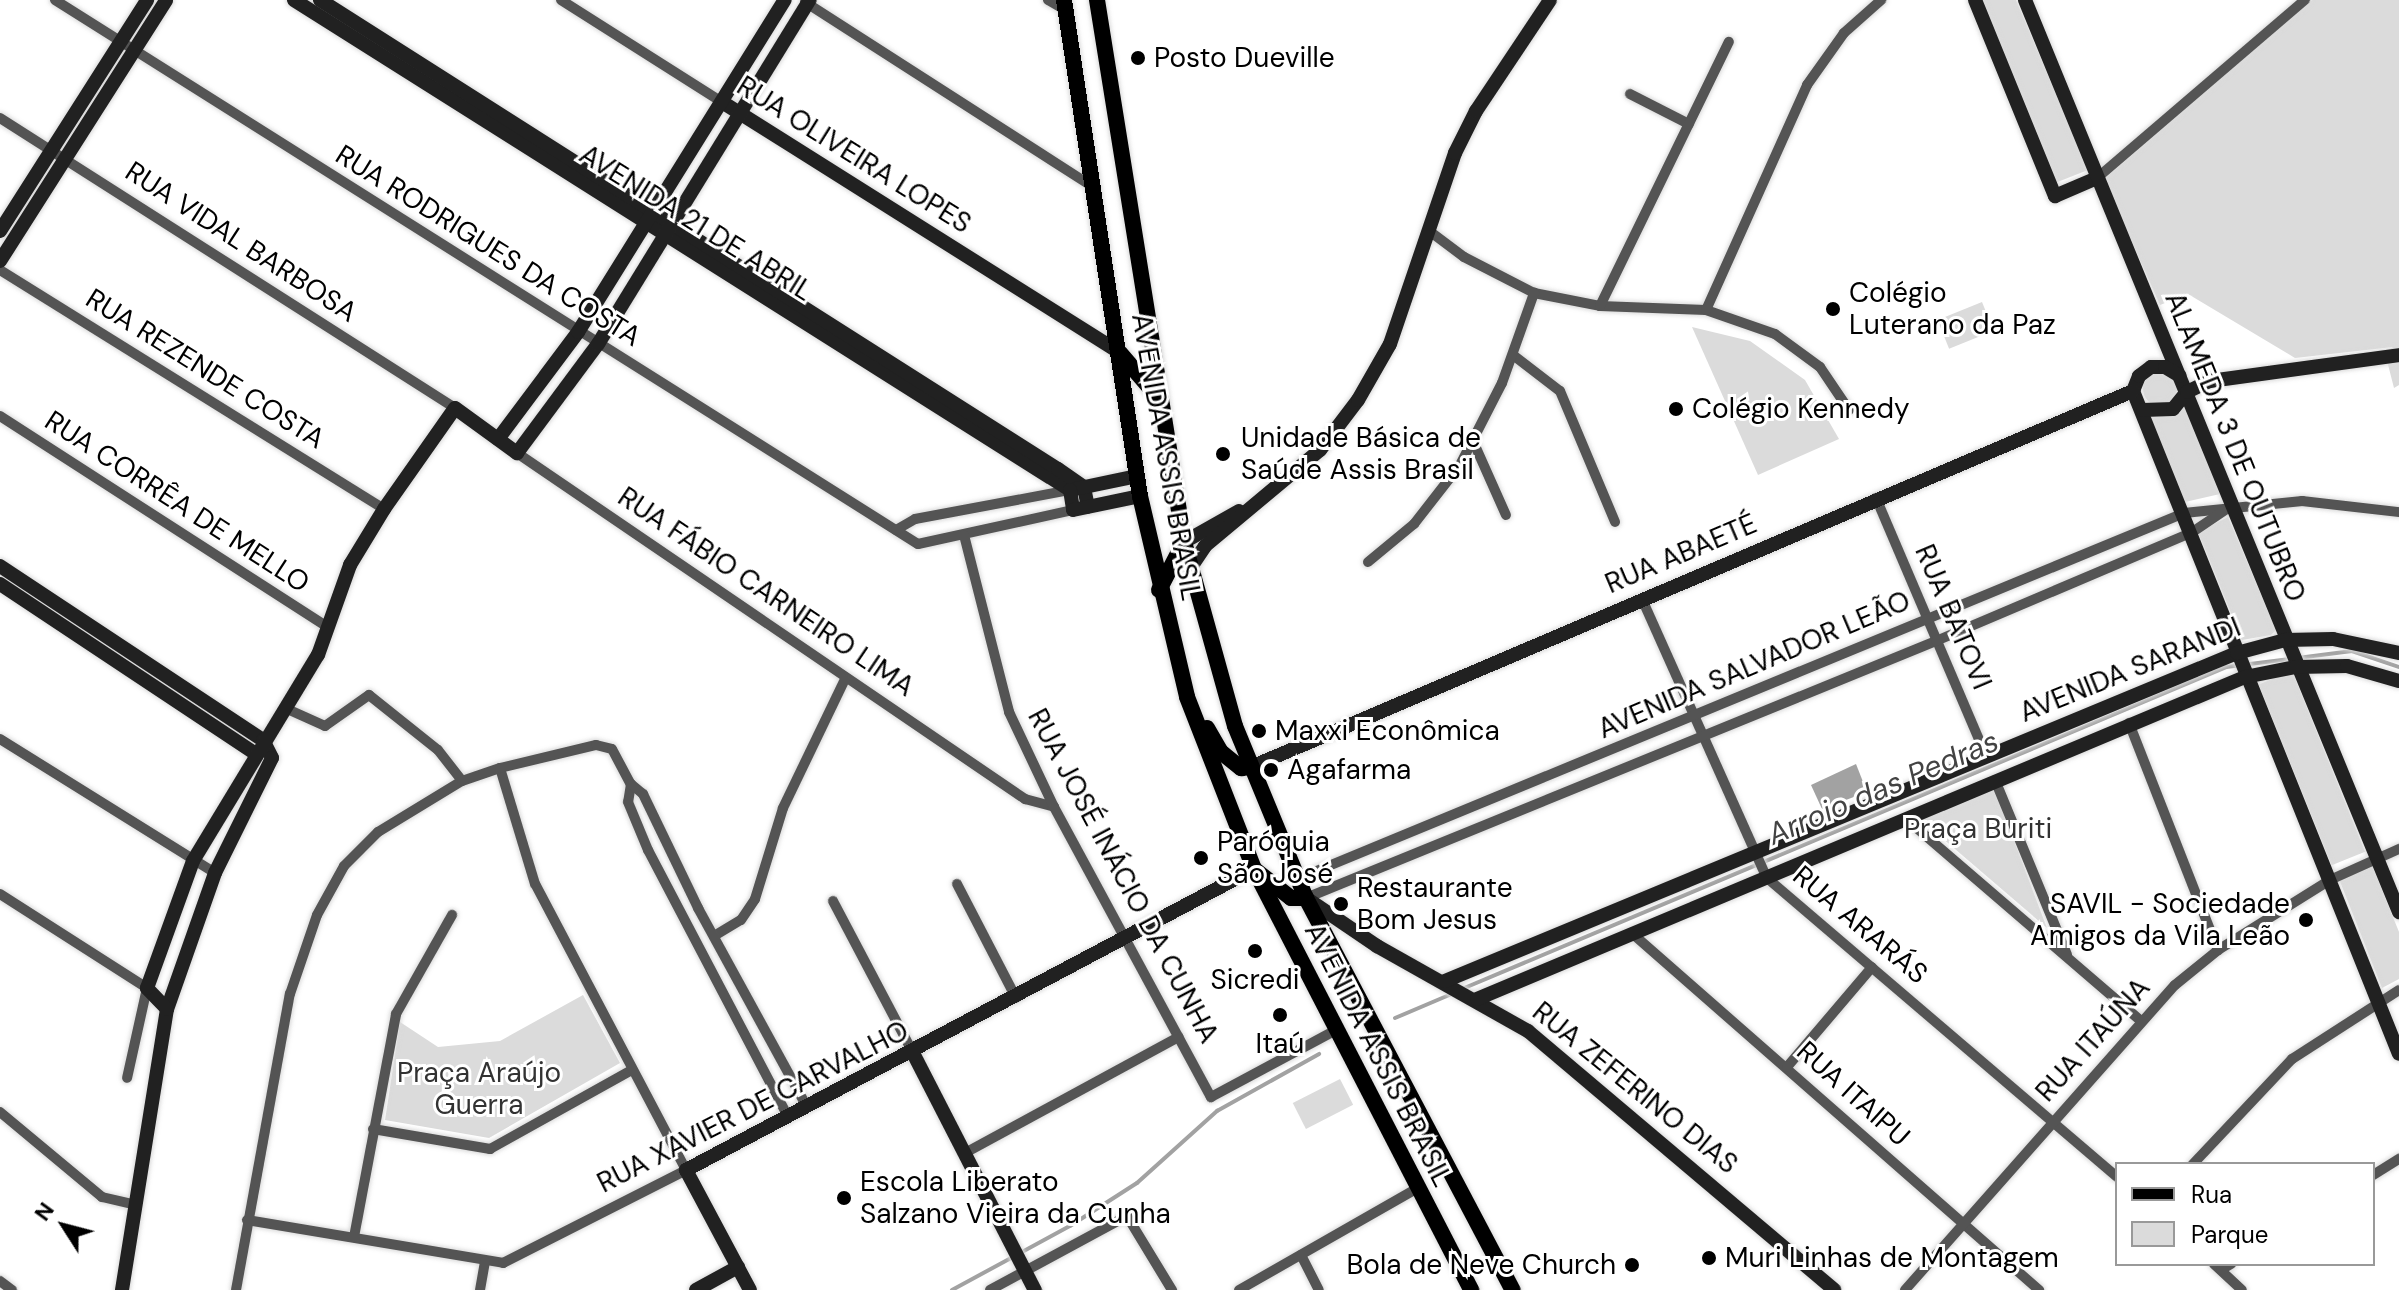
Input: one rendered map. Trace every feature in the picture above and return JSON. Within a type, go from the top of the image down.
[{"type":"main road","name":"AVENIDA ASSIS BRASIL","points":[[1097,0],[1184,542],[1251,767],[1306,898],[1513,1290]]},
{"type":"main road","name":"AVENIDA ASSIS BRASIL","points":[[1064,5],[1096,189],[1140,496],[1159,590],[1187,697],[1254,869],[1334,1031],[1471,1290]]},
{"type":"main road","points":[[1120,353],[1160,401]]},
{"type":"main road","points":[[1159,590],[1184,542]]},
{"type":"main road","points":[[1187,697],[1201,711],[1221,752],[1241,768],[1251,767]]},
{"type":"main road","points":[[1254,869],[1291,898],[1306,898]]},
{"type":"street","name":"RUA RODRIGUES DA COSTA","points":[[55,0],[578,332],[896,530],[926,545],[1081,508]]},
{"type":"street","points":[[0,261],[120,42],[147,0]]},
{"type":"street","points":[[0,231],[134,51],[166,0]]},
{"type":"street","name":"AVENIDA 21 DE ABRIL","points":[[294,0],[424,72],[672,221],[813,318],[1077,488]]},
{"type":"street","name":"AVENIDA 21 DE ABRIL","points":[[320,0],[645,225],[813,318]]},
{"type":"street","name":"RUA OLIVEIRA LOPES","points":[[561,0],[1120,353]]},
{"type":"street","points":[[498,439],[578,332],[785,0]]},
{"type":"street","points":[[1048,0],[1064,5]]},
{"type":"street","points":[[1191,567],[1205,546],[1320,450],[1375,373],[1390,344],[1428,230],[1476,111],[1550,0]]},
{"type":"street","points":[[1706,310],[1807,85],[1844,33],[1881,0]]},
{"type":"street","points":[[1975,0],[2055,196],[2097,178],[2305,0]]},
{"type":"street","name":"ALAMEDA 3 DE OUTUBRO","points":[[2025,0],[2182,377],[2286,643],[2399,912]]},
{"type":"street","points":[[517,453],[598,344],[807,1],[1096,189]]},
{"type":"street","points":[[1600,306],[1729,42]]},
{"type":"street","points":[[1630,94],[1689,124]]},
{"type":"street","name":"RUA VIDAL BARBOSA","points":[[0,118],[455,408]]},
{"type":"street","points":[[1428,230],[1464,257],[1534,293],[1600,306],[1706,310],[1775,334],[1798,348],[1829,378],[1849,410]]},
{"type":"street","name":"RUA REZENDE COSTA","points":[[0,270],[384,509]]},
{"type":"street","points":[[1368,562],[1422,514],[1473,441],[1513,355],[1534,293]]},
{"type":"street","points":[[2169,349],[2158,366],[2139,376],[2133,391],[2399,1054]]},
{"type":"street","points":[[1513,355],[1560,391],[1615,522]]},
{"type":"street","points":[[2143,410],[2173,409],[2187,392],[2210,381],[2399,355]]},
{"type":"street","points":[[2158,366],[2182,377]]},
{"type":"street","name":"RUA ABAETÉ","points":[[1251,767],[2133,391]]},
{"type":"street","points":[[127,1078],[147,988],[193,861],[329,628],[350,565],[384,509],[455,408]]},
{"type":"street","name":"RUA FÁBIO CARNEIRO LIMA","points":[[455,408],[845,679],[1025,799],[1054,807]]},
{"type":"street","name":"RUA CORRÊA DE MELLO","points":[[0,416],[329,628]]},
{"type":"street","points":[[1473,441],[1506,515]]},
{"type":"street","points":[[896,530],[915,519],[1137,476]]},
{"type":"street","points":[[1077,488],[1081,508],[1140,496]]},
{"type":"street","points":[[1184,542],[1277,489]]},
{"type":"street","name":"RUA BATOVI","points":[[1876,498],[1986,756]]},
{"type":"street","name":"AVENIDA SALVADOR LEÃO","points":[[1297,879],[2184,513],[2302,501],[2399,512]]},
{"type":"street","name":"AVENIDA SALVADOR LEÃO","points":[[1306,898],[1702,738],[2191,533],[2231,506]]},
{"type":"street","name":"RUA JOSÉ INÁCIO DA CUNHA","points":[[964,535],[1009,712],[1054,807],[1211,1097],[1334,1031]]},
{"type":"street","points":[[0,566],[130,648],[263,740],[270,767],[215,873],[167,1009],[122,1290]]},
{"type":"street","points":[[0,584],[121,661],[254,753]]},
{"type":"street","name":"RUA ARARÁS","points":[[1642,599],[1754,857],[1765,875],[2115,1175]]},
{"type":"street","name":"AVENIDA SARANDI","points":[[1473,997],[1634,935],[1765,875],[2129,723],[2286,643],[2354,641],[2399,653]]},
{"type":"street","points":[[121,661],[130,648]]},
{"type":"street","name":"AVENIDA SARANDI","points":[[1449,983],[1754,857],[1986,756],[2240,664],[2347,666],[2399,681]]},
{"type":"street","points":[[714,936],[741,920],[755,899],[783,808],[845,679]]},
{"type":"street","points":[[285,708],[325,726],[369,695],[438,750],[462,781]]},
{"type":"street","points":[[2129,723],[2218,950]]},
{"type":"street","points":[[0,739],[215,873]]},
{"type":"street","points":[[236,1290],[290,994],[317,915],[360,848],[462,781],[500,768],[596,745],[612,749],[631,784],[643,794],[698,908],[807,1107]]},
{"type":"street","points":[[500,768],[535,884],[750,1290]]},
{"type":"street","points":[[1995,780],[2068,956]]},
{"type":"street","points":[[631,784],[628,802],[648,850],[788,1117]]},
{"type":"street","points":[[1477,807],[1486,826]]},
{"type":"street","points":[[1905,818],[2140,1020]]},
{"type":"street","points":[[648,850],[664,842]]},
{"type":"street","name":"RUA ITAÚNA","points":[[1905,1290],[2140,1020],[2218,950],[2330,880],[2377,856],[2399,849]]},
{"type":"street","name":"RUA XAVIER DE CARVALHO","points":[[247,1220],[503,1263],[533,1252],[913,1053],[1254,869]]},
{"type":"street","points":[[957,884],[1016,998]]},
{"type":"street","points":[[0,894],[147,988],[167,1009]]},
{"type":"street","name":"RUA ZEFERINO DIAS","points":[[1306,898],[1377,946],[1473,997],[1577,1068],[1834,1290]]},
{"type":"street","points":[[833,901],[1035,1290]]},
{"type":"street","points":[[681,917],[698,908]]},
{"type":"street","points":[[354,1237],[396,1014],[452,915]]},
{"type":"street","name":"RUA ITAIPU","points":[[1634,935],[2039,1290]]},
{"type":"street","points":[[1787,1067],[1872,967]]},
{"type":"street","points":[[2195,1162],[2283,1067],[2399,990]]},
{"type":"street","points":[[965,1153],[1179,1037]]},
{"type":"street","points":[[373,1129],[490,1149],[632,1070]]},
{"type":"street","points":[[0,1112],[102,1197],[137,1205]]},
{"type":"street","points":[[2375,1174],[2399,1159]]},
{"type":"street","points":[[1239,1290],[1416,1189]]},
{"type":"street","points":[[990,1290],[1127,1216],[1172,1290]]},
{"type":"street","name":"AVENIDA ASSIS BRASIL","points":[[1487,1242],[1523,1290]]},
{"type":"street","points":[[1301,1255],[1319,1290]]},
{"type":"street","points":[[480,1290],[485,1261]]},
{"type":"street","points":[[696,1290],[738,1267]]},
{"type":"street","points":[[2218,1267],[2242,1290]]},
{"type":"street","points":[[0,1281],[12,1290]]},
{"type":"green space","points":[[1981,0],[2016,0],[2088,170],[2055,183]]},
{"type":"green space","points":[[2312,0],[2399,0],[2399,385],[2394,388],[2385,353],[2393,347],[2295,358],[2188,294],[2160,305],[2104,179]]},
{"type":"green space","points":[[1982,302],[1994,331],[1949,349],[1937,320]]},
{"type":"green space","points":[[1692,327],[1750,341],[1805,380],[1839,439],[1758,475]]},
{"type":"green space","points":[[2160,372],[2172,377],[2177,389],[2172,401],[2160,406],[2148,401],[2143,389],[2148,377]]},
{"type":"green space","points":[[2186,403],[2220,494],[2185,502],[2151,418],[2176,413]]},
{"type":"green space","points":[[2228,517],[2276,630],[2271,635],[2242,640],[2198,532]]},
{"type":"green space","points":[[2292,671],[2365,852],[2332,865],[2259,684]]},
{"type":"green space","name":"Praça Buriti","points":[[1994,788],[2047,928],[1920,819]]},
{"type":"green space","points":[[2371,863],[2399,932],[2399,979],[2382,988],[2339,879]]},
{"type":"green space","name":"Praça Araújo Guerra","points":[[583,995],[620,1063],[489,1138],[385,1120],[400,1022],[438,1047],[500,1041]]},
{"type":"green space","points":[[1340,1079],[1353,1105],[1306,1129],[1293,1103]]},
{"type":"shaded area","points":[[1856,764],[1867,792],[1822,809],[1811,785]]},
{"type":"waterway","name":"Arroio das Pedras","points":[[1462,989],[2226,667],[2352,651],[2399,667]]},
{"type":"waterway","name":"Arroio das Pedras","points":[[1395,1018],[1454,993]]},
{"type":"waterway","name":"Arroio das Pedras","points":[[952,1290],[1070,1226],[1137,1183],[1217,1111],[1319,1054]]},
{"type":"place","name":"Posto Dueville","points":[[1138,58]]},
{"type":"place","name":"Colégio Luterano da Paz","points":[[1833,309]]},
{"type":"place","name":"Colégio Kennedy","points":[[1676,409]]},
{"type":"place","name":"Unidade Básica de Saúde Assis Brasil","points":[[1223,454]]},
{"type":"place","name":"Maxxi Econômica","points":[[1259,731]]},
{"type":"place","name":"Agafarma","points":[[1271,770]]},
{"type":"place","name":"Paróquia São José","points":[[1201,858]]},
{"type":"place","name":"Restaurante Bom Jesus","points":[[1341,904]]},
{"type":"place","name":"SAVIL - Sociedade Amigos da Vila Leão","points":[[2306,920]]},
{"type":"place","name":"Sicredi","points":[[1255,951]]},
{"type":"place","name":"Itaú","points":[[1280,1015]]},
{"type":"place","name":"Escola Liberato Salzano Vieira da Cunha","points":[[844,1198]]},
{"type":"place","name":"Muri Linhas de Montagem","points":[[1709,1258]]},
{"type":"place","name":"Bola de Neve Church","points":[[1632,1265]]}]
